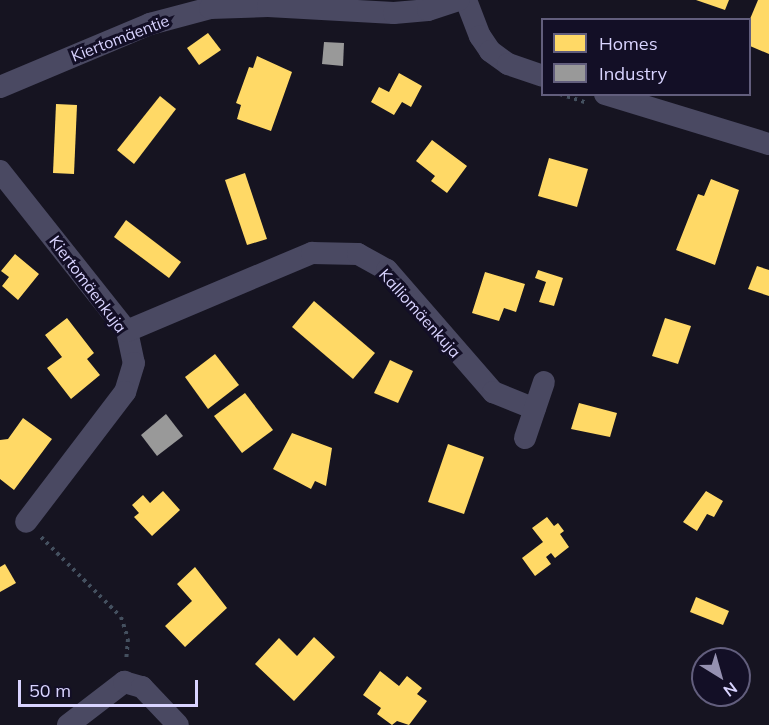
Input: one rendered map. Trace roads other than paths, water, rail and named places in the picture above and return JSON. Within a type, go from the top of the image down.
[{"type":"street","name":"Kiertomäentie","points":[[0,87],[150,24],[210,8],[268,6],[394,13],[428,10],[458,0]]},
{"type":"street","points":[[466,0],[480,36],[490,51],[508,64],[541,75]]},
{"type":"street","points":[[612,96],[769,144]]},
{"type":"street","name":"Kiertomäenkuja","points":[[0,171],[127,331],[134,363],[125,392],[26,522]]},
{"type":"street","name":"Kalliomäenkuja","points":[[127,331],[312,253],[358,254],[387,270],[493,392],[535,409]]},
{"type":"street","points":[[525,438],[544,382]]},
{"type":"street","points":[[68,725],[124,681],[142,687],[178,725]]}]
